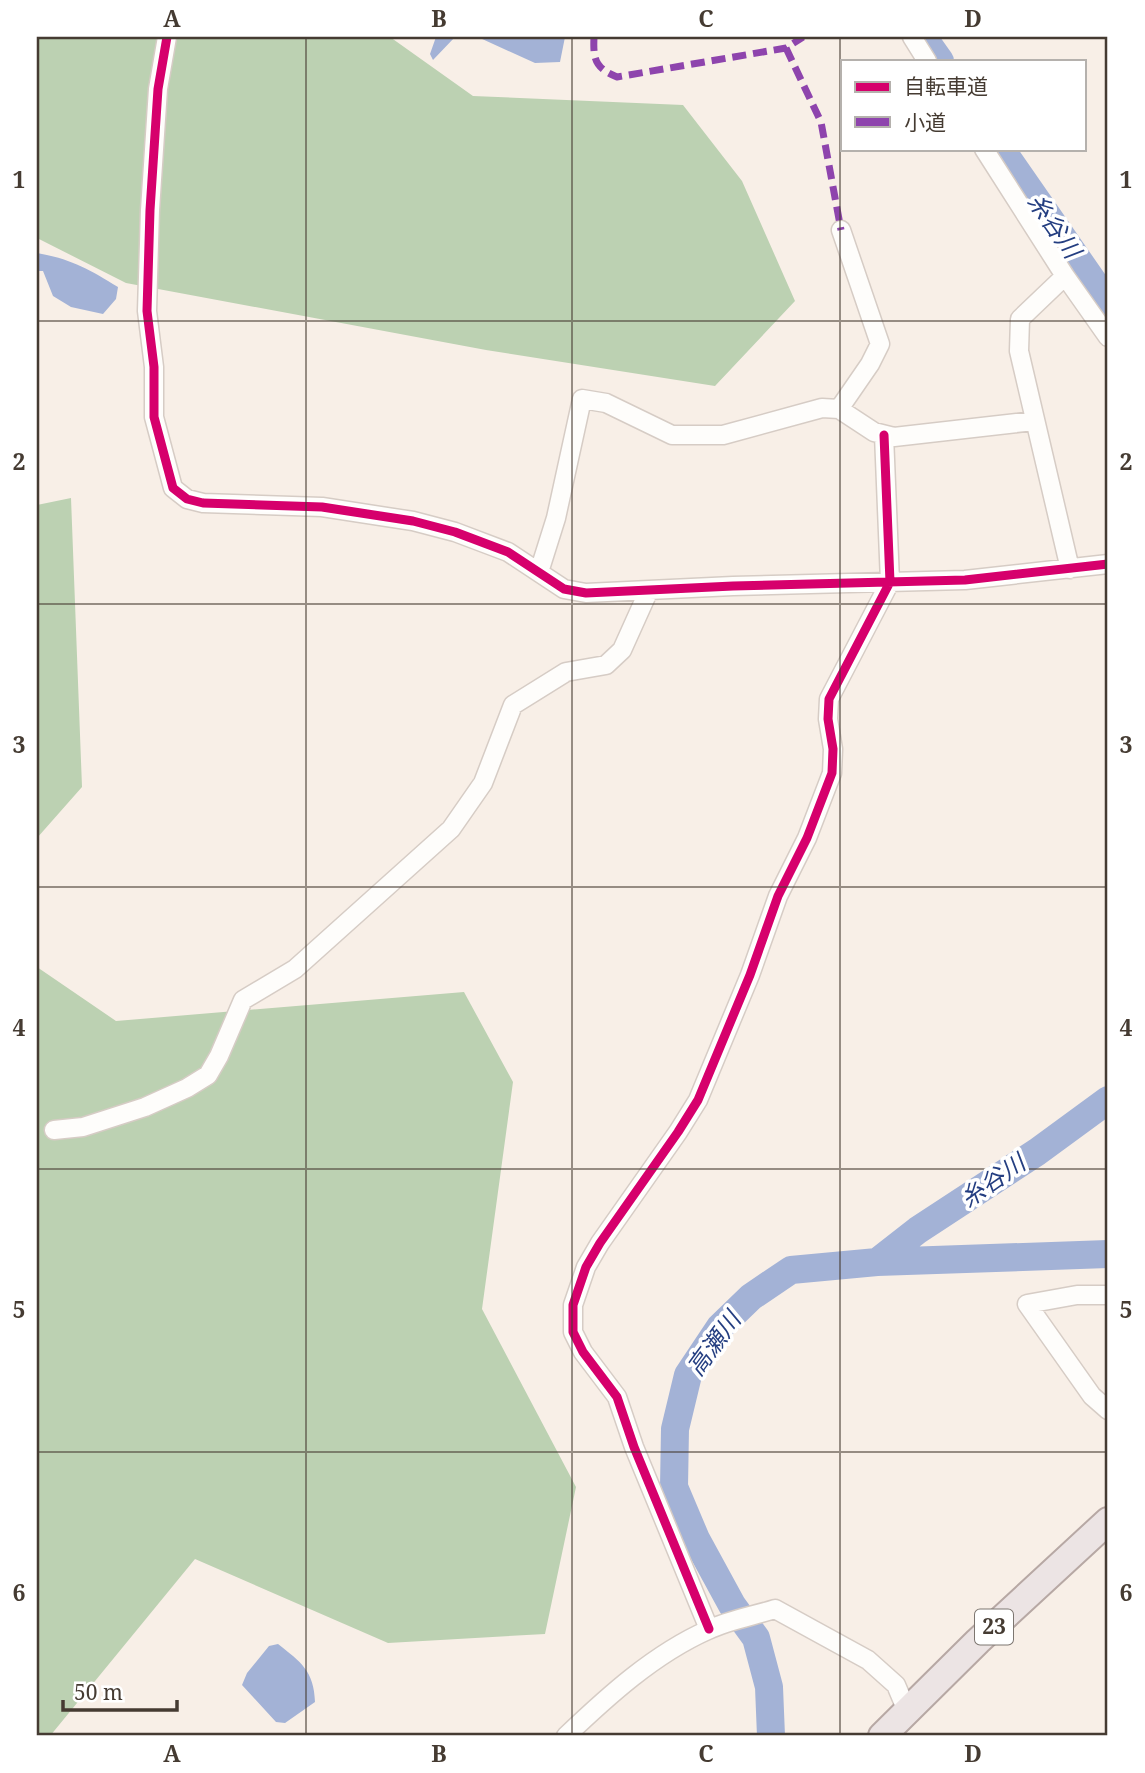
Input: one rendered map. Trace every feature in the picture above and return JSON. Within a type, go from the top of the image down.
[{"type":"main road","name":"23","points":[[882,1736],[1108,1521]]},
{"type":"street","points":[[167,37],[158,89],[147,310],[154,367],[154,416],[173,488],[187,499],[203,503],[323,507],[413,521],[455,532],[508,552],[564,589],[586,593],[965,580],[1108,564]]},
{"type":"street","points":[[912,37],[926,60]]},
{"type":"street","points":[[985,150],[1065,276],[1108,337]]},
{"type":"street","points":[[839,409],[870,364],[880,344],[841,230]]},
{"type":"street","points":[[1065,276],[1020,318],[1019,351],[1070,569]]},
{"type":"street","points":[[539,572],[556,518],[582,399],[606,403],[672,435],[723,435],[822,408],[839,409],[874,432],[894,437],[1034,421]]},
{"type":"street","points":[[709,1629],[634,1447],[617,1397],[583,1352],[573,1332],[573,1305],[586,1267],[600,1243],[698,1100],[750,975],[778,896],[807,838],[832,773],[829,699],[890,582],[884,435]]},
{"type":"street","points":[[54,1130],[83,1127],[145,1107],[187,1088],[208,1074],[219,1056],[243,1000],[295,969],[451,830],[483,783],[513,705],[566,673],[606,665],[622,650],[649,590]]},
{"type":"street","points":[[1108,1295],[1077,1295],[1027,1304],[1092,1396],[1108,1410]]},
{"type":"street","points":[[566,1736],[597,1707],[665,1653],[709,1629],[775,1609],[868,1660],[896,1685],[906,1711]]},
{"type":"green space","points":[[37,37],[390,37],[473,96],[683,105],[742,181],[795,301],[715,386],[486,350],[126,283],[37,238]]},
{"type":"green space","points":[[71,498],[82,787],[37,838],[37,505]]},
{"type":"green space","points":[[37,967],[116,1021],[464,992],[513,1082],[482,1309],[576,1487],[545,1634],[388,1643],[195,1559],[50,1736],[37,1736]]},
{"type":"water","points":[[436,37],[455,37],[433,60],[430,54]]},
{"type":"water","points":[[460,37],[565,37],[560,62],[535,63],[480,38]]},
{"type":"water","points":[[37,253],[70,262],[98,275],[118,287],[116,299],[103,314],[71,307],[53,296],[43,271],[37,271]]},
{"type":"water","points":[[278,1644],[305,1668],[312,1682],[315,1702],[285,1723],[276,1722],[242,1685],[247,1673],[269,1646]]},
{"type":"waterway","name":"糸谷川","points":[[923,37],[939,60]]},
{"type":"waterway","name":"糸谷川","points":[[1002,150],[1108,303]]},
{"type":"waterway","name":"糸谷川","points":[[877,1262],[918,1230],[1037,1152],[1108,1100]]},
{"type":"waterway","name":"高瀬川","points":[[771,1736],[769,1687],[756,1638],[732,1605],[696,1539],[674,1487],[675,1429],[688,1375],[720,1327],[751,1297],[791,1270],[877,1262],[1108,1254]]},
{"type":"marked path","points":[[594,37],[597,62],[604,70],[617,77],[786,48],[803,37]]},
{"type":"marked path","points":[[786,48],[821,122],[841,230]]},
{"type":"cycle path","points":[[167,37],[158,89],[147,311],[154,367],[154,417],[173,488],[187,499],[203,503],[322,507],[413,521],[455,532],[508,552],[564,589],[586,593],[965,580],[1108,564]]},
{"type":"cycle path","points":[[709,1629],[634,1447],[617,1397],[583,1352],[573,1332],[573,1305],[586,1267],[600,1243],[698,1100],[750,975],[778,896],[807,838],[832,773],[829,699],[890,582],[884,435]]}]
